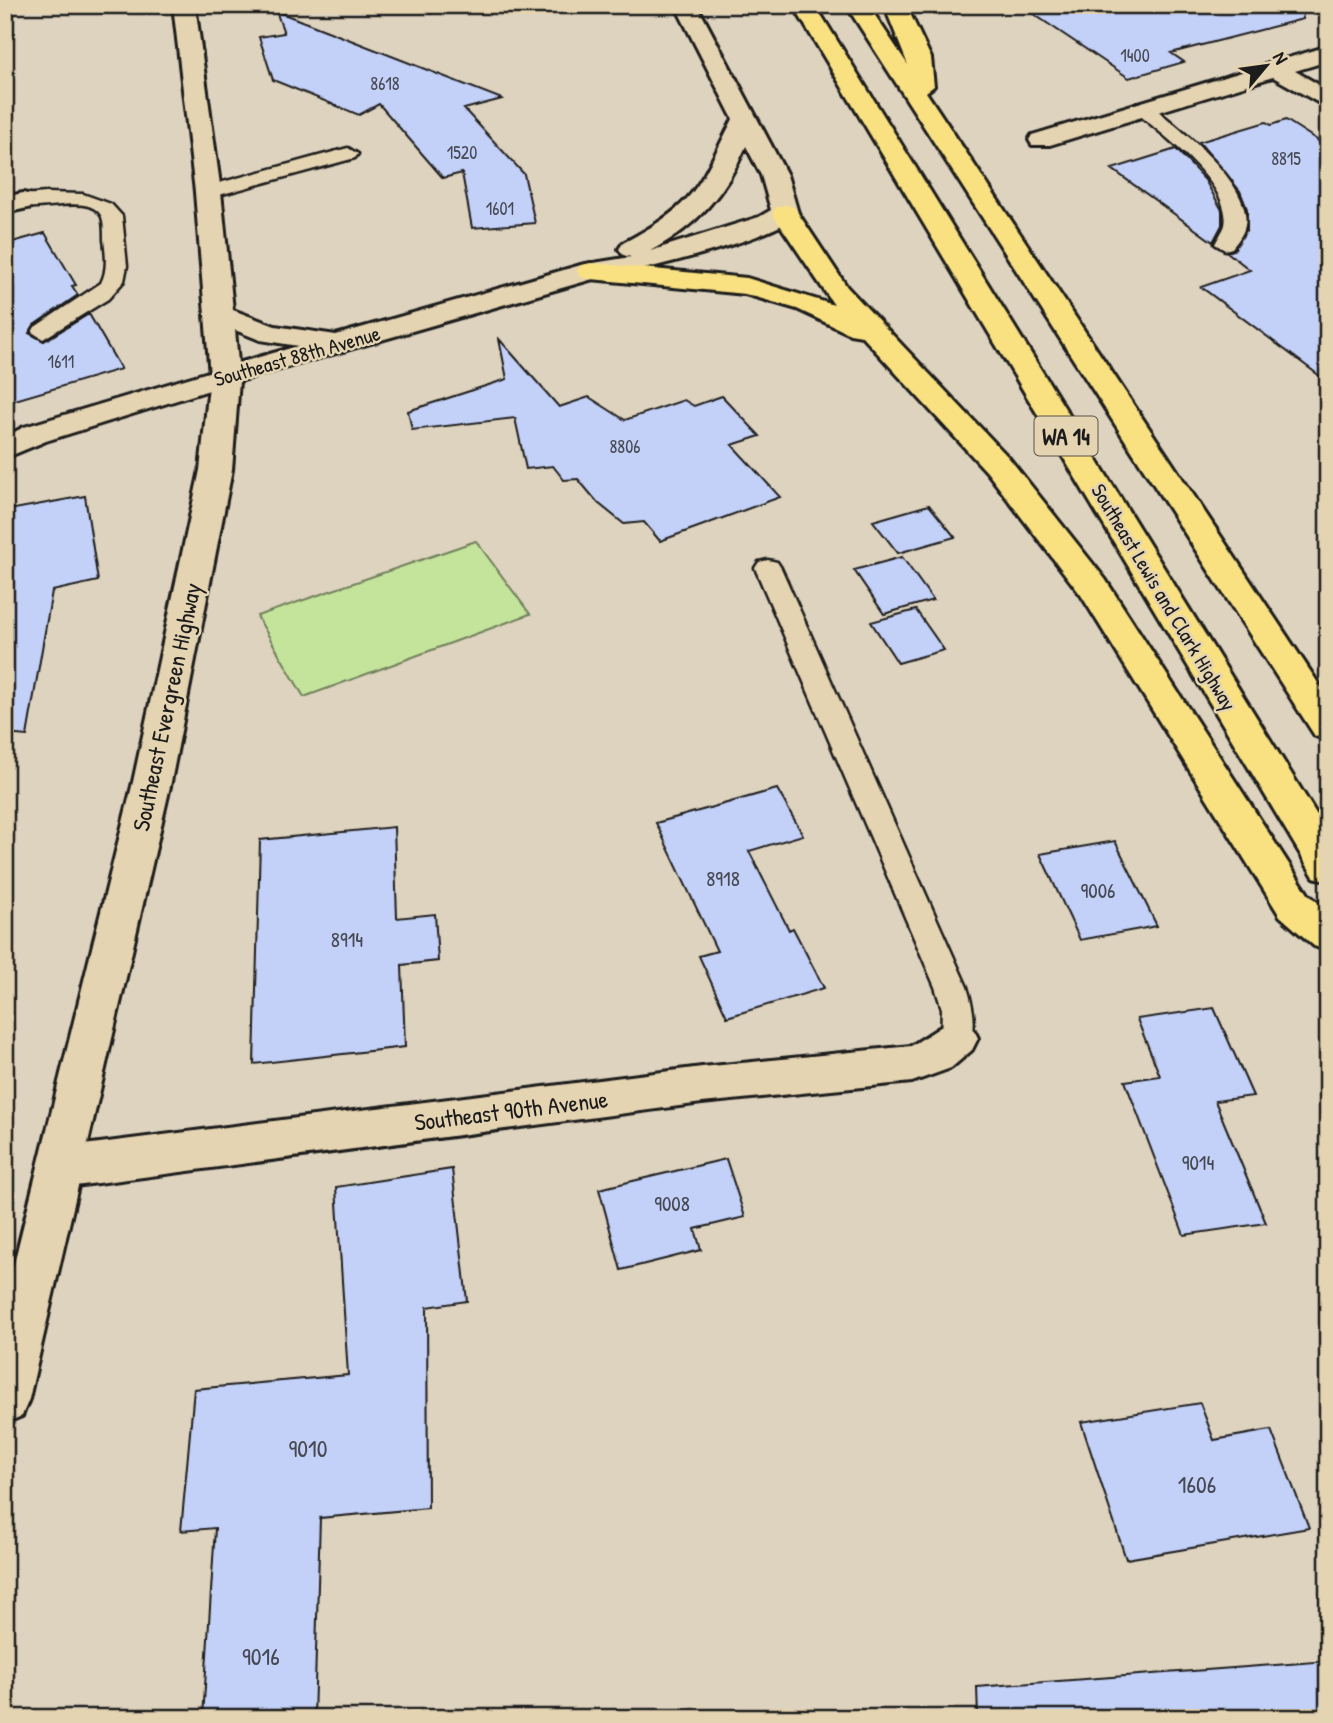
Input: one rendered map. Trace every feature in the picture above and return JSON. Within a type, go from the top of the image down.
[{"type":"highway","name":"Southeast Lewis and Clark Highway","points":[[804,5],[1328,866]]},
{"type":"highway","name":"WA 14","points":[[857,5],[1328,727]]},
{"type":"highway","points":[[895,5],[919,58],[925,109]]},
{"type":"highway","points":[[785,213],[837,292],[949,411],[1045,522],[1147,669],[1294,905],[1328,935]]},
{"type":"highway","points":[[591,271],[747,286],[807,303],[874,334]]},
{"type":"street","name":"Southeast Evergreen Highway","points":[[5,1399],[152,782],[216,470],[225,376],[208,192],[184,5]]},
{"type":"street","points":[[591,271],[629,266],[768,223],[785,213],[774,176],[686,5]]},
{"type":"street","points":[[1041,140],[1328,53]]},
{"type":"street","points":[[1276,69],[1328,101]]},
{"type":"street","points":[[591,271],[670,229],[706,198],[728,166],[744,121]]},
{"type":"street","name":"Southeast 88th Avenue","points":[[5,449],[35,434],[225,376],[591,271]]},
{"type":"street","points":[[219,314],[270,334],[342,343]]},
{"type":"street","name":"Southeast 90th Avenue","points":[[60,1168],[702,1085],[912,1063],[936,1055],[957,1038]]},
{"type":"lane","points":[[1143,109],[1185,145],[1230,194],[1236,223],[1224,244]]},
{"type":"lane","points":[[208,192],[348,154]]},
{"type":"lane","points":[[14,203],[75,199],[94,202],[113,216],[113,282],[99,296],[43,332]]},
{"type":"lane","points":[[768,568],[951,986],[958,1009],[957,1038]]},
{"type":"green space","points":[[476,541],[530,614],[304,697],[257,616]]},
{"type":"building","points":[[1020,5],[1301,5],[1303,19],[1171,53],[1184,62],[1129,78]]},
{"type":"building","points":[[276,11],[502,99],[464,109],[524,174],[535,223],[472,228],[462,173],[443,178],[379,104],[359,115],[273,80],[259,37],[284,33]]},
{"type":"building","points":[[1286,120],[1328,147],[1328,382],[1201,287],[1250,270],[1227,252],[1234,250],[1247,229],[1247,209],[1240,191],[1199,142],[1266,122],[1271,125]]},
{"type":"building","points":[[1176,149],[1205,180],[1222,210],[1222,225],[1213,242],[1112,169]]},
{"type":"building","points":[[45,233],[76,285],[72,286],[78,295],[34,325],[29,333],[44,341],[89,314],[121,369],[5,403],[5,244]]},
{"type":"building","points":[[499,339],[559,407],[589,397],[625,420],[684,400],[694,406],[722,396],[760,436],[732,445],[780,497],[660,541],[644,522],[624,524],[598,503],[578,479],[564,480],[553,466],[526,469],[515,418],[412,430],[408,411],[507,379]]},
{"type":"building","points":[[85,496],[98,581],[52,591],[27,736],[5,734],[5,528],[11,527],[9,510]]},
{"type":"building","points":[[929,505],[955,537],[898,553],[873,521]]},
{"type":"building","points":[[902,557],[933,600],[884,614],[854,570]]},
{"type":"building","points":[[916,610],[944,650],[898,663],[871,622]]},
{"type":"building","points":[[777,789],[803,835],[749,851],[789,930],[793,928],[824,988],[727,1017],[699,956],[717,951],[656,823]]},
{"type":"building","points":[[394,827],[397,918],[435,914],[438,961],[402,965],[405,1047],[254,1064],[260,840]]},
{"type":"building","points":[[1115,841],[1157,926],[1080,940],[1040,854]]},
{"type":"building","points":[[1214,1008],[1253,1096],[1215,1101],[1266,1223],[1184,1235],[1125,1081],[1160,1076],[1137,1019]]},
{"type":"building","points":[[726,1159],[745,1217],[695,1229],[701,1250],[621,1270],[599,1189]]},
{"type":"building","points":[[452,1169],[467,1301],[427,1307],[428,1508],[320,1518],[314,1718],[203,1718],[215,1528],[181,1531],[194,1389],[348,1375],[336,1187]]},
{"type":"building","points":[[1200,1403],[1214,1440],[1271,1430],[1309,1528],[1126,1559],[1081,1422]]},
{"type":"building","points":[[1328,1661],[1328,1718],[978,1718],[977,1687]]}]
